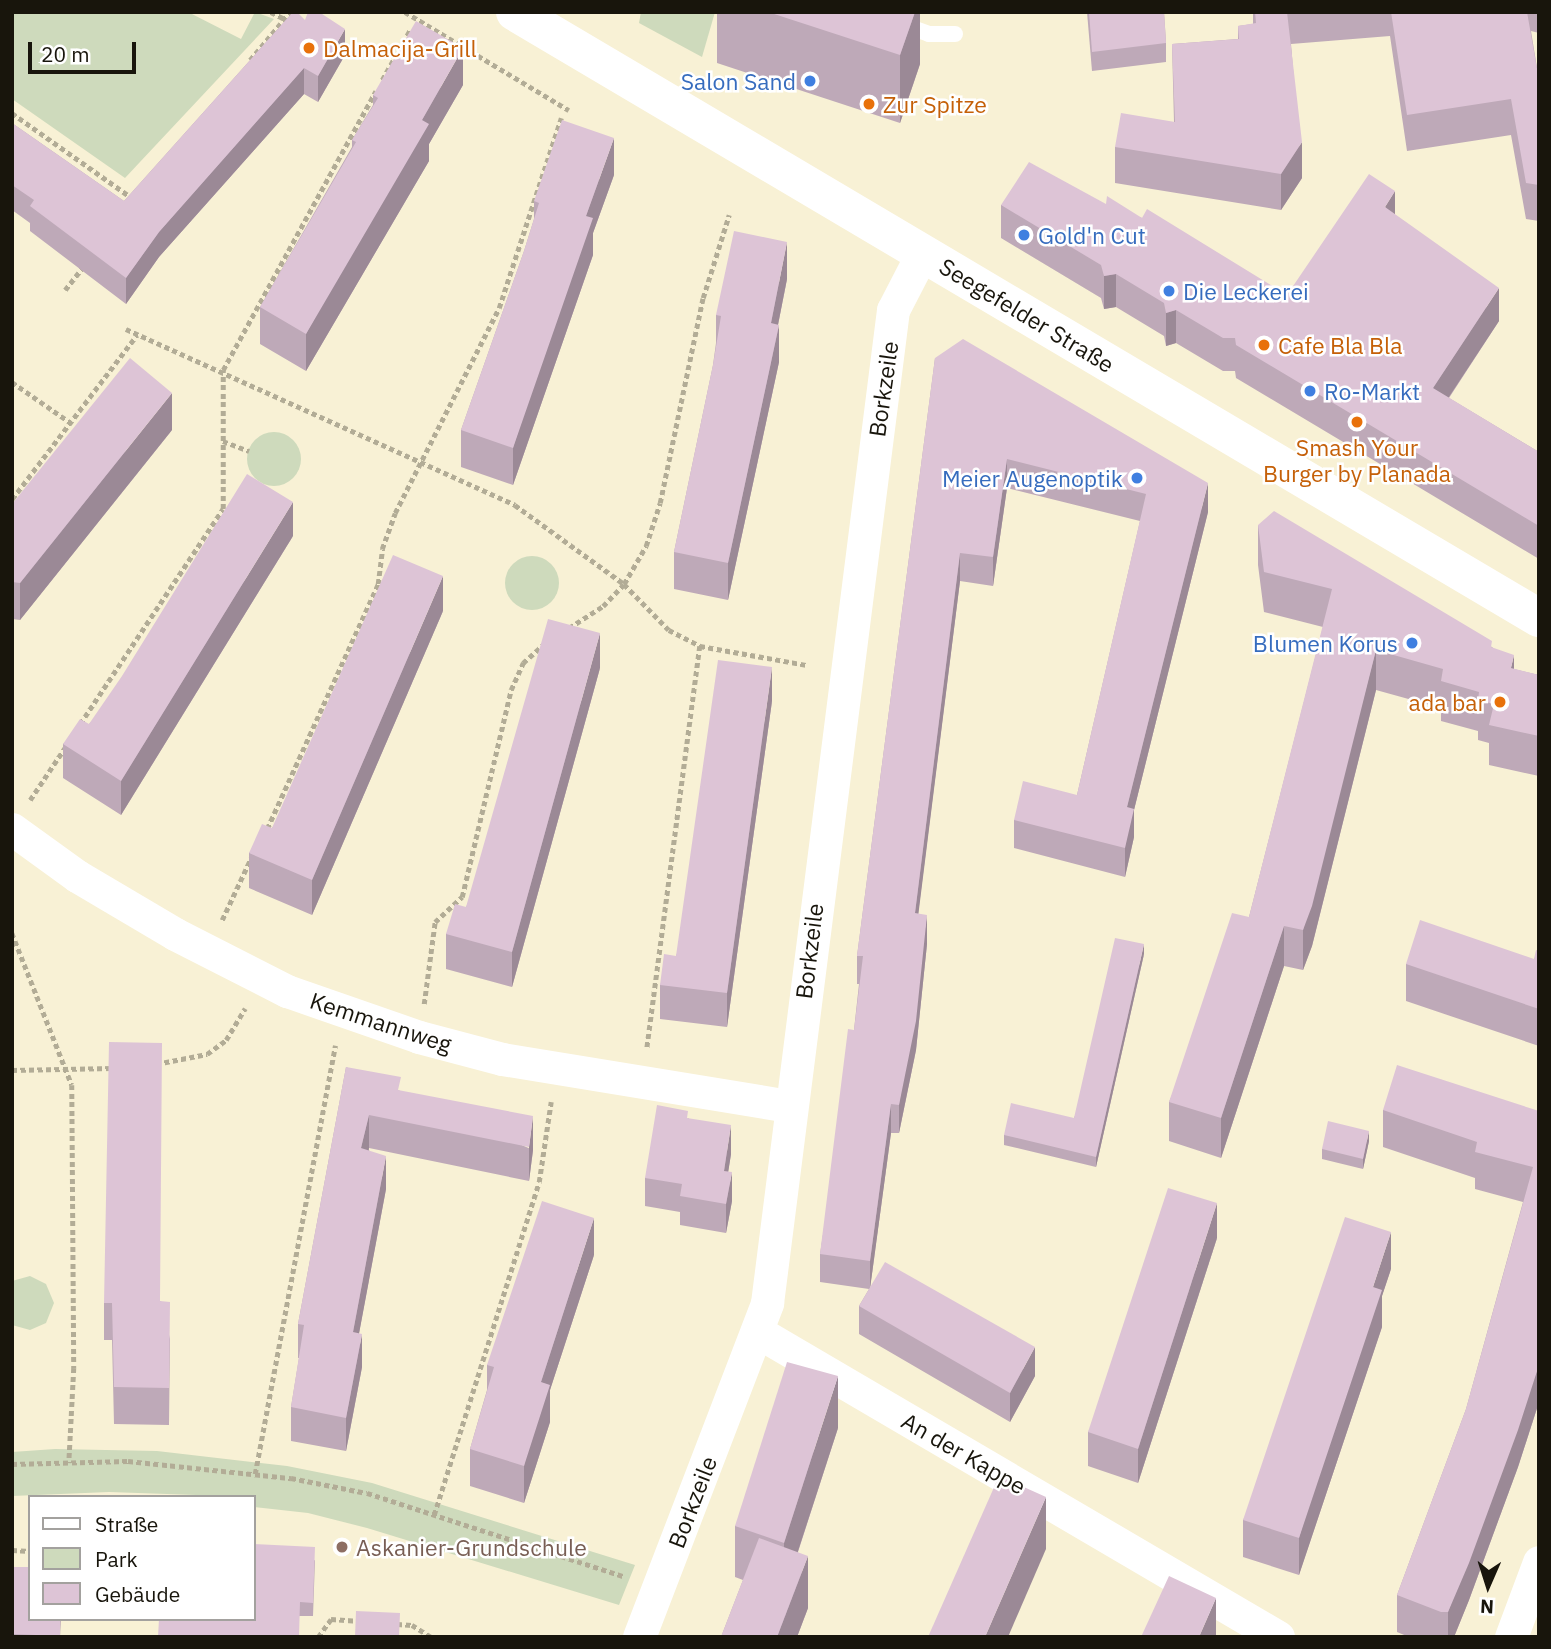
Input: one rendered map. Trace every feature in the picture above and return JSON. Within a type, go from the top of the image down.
[{"type":"street","name":"Seegefelder Straße","points":[[515,12],[555,24],[923,252],[1539,618]]},
{"type":"street","name":"Borkzeile","points":[[639,1637],[767,1303],[893,310],[923,252]]},
{"type":"street","name":"Kemmannweg","points":[[20,817],[131,908],[287,991],[419,1037],[502,1059],[790,1106]]},
{"type":"street","name":"An der Kappe","points":[[758,1332],[1278,1637]]},
{"type":"street","points":[[1511,1637],[1539,1562]]},
{"type":"lane","points":[[868,12],[929,34],[955,34]]},
{"type":"path","points":[[271,12],[285,19]]},
{"type":"path","points":[[240,72],[290,12]]},
{"type":"path","points":[[405,12],[569,110]]},
{"type":"path","points":[[20,817],[223,509],[223,370],[410,30]]},
{"type":"path","points":[[12,113],[134,199]]},
{"type":"path","points":[[262,835],[275,816],[378,584],[387,537],[499,308],[561,118]]},
{"type":"path","points":[[125,210],[142,188]]},
{"type":"path","points":[[422,1012],[435,922],[462,897],[511,690],[523,663],[540,645],[603,607],[624,584],[646,546],[660,503],[703,298],[729,215]]},
{"type":"path","points":[[65,290],[82,268]]},
{"type":"path","points":[[126,329],[223,370],[420,465],[514,505],[624,584],[669,630],[700,646],[807,665]]},
{"type":"path","points":[[12,499],[137,335]]},
{"type":"path","points":[[12,382],[71,423]]},
{"type":"path","points":[[223,441],[249,450]]},
{"type":"path","points":[[646,1056],[700,646]]},
{"type":"path","points":[[219,927],[257,847]]},
{"type":"path","points":[[12,933],[72,1085],[75,1368],[69,1462]]},
{"type":"path","points":[[145,1065],[183,1062],[206,1054],[239,1024],[247,1004]]},
{"type":"path","points":[[255,1474],[336,1040]]},
{"type":"path","points":[[12,1070],[68,1071],[119,1067]]},
{"type":"path","points":[[434,1515],[539,1182],[552,1100]]},
{"type":"path","points":[[12,1464],[128,1461],[255,1474],[367,1493],[636,1581]]},
{"type":"path","points":[[318,1637],[331,1619],[371,1622]]},
{"type":"path","points":[[385,1623],[412,1625],[431,1637]]},
{"type":"green space","points":[[12,12],[188,12],[241,39],[255,12],[274,19],[125,178],[12,99]]},
{"type":"green space","points":[[641,12],[715,12],[702,57],[639,23]]},
{"type":"green space","points":[[274,432],[293,440],[301,459],[293,478],[274,486],[255,478],[247,459],[255,440]]},
{"type":"green space","points":[[532,556],[551,564],[559,583],[551,602],[532,610],[513,602],[505,583],[513,564]]},
{"type":"green space","points":[[30,1276],[46,1284],[54,1303],[46,1323],[30,1330],[12,1325],[12,1281]]},
{"type":"green space","points":[[55,1449],[157,1451],[287,1466],[372,1483],[635,1565],[619,1605],[367,1528],[308,1513],[256,1507],[256,1495],[109,1492],[12,1496],[12,1452]]},
{"type":"building","points":[[293,12],[297,12],[305,20],[308,12],[319,12],[345,29],[318,76],[304,68],[159,232],[126,278],[30,206],[34,200],[12,185],[12,123],[124,201]]},
{"type":"building","points":[[768,12],[915,12],[900,55]]},
{"type":"building","points":[[1089,12],[1164,12],[1166,43],[1092,52]]},
{"type":"building","points":[[1255,12],[1287,12],[1302,142],[1281,174],[1115,147],[1121,113],[1175,122],[1172,44],[1239,39],[1238,26],[1256,23]]},
{"type":"building","points":[[1391,12],[1527,12],[1539,80],[1539,185],[1526,183],[1511,99],[1407,115]]},
{"type":"building","points":[[416,21],[463,48],[422,120],[429,124],[306,334],[260,307],[356,142],[352,140],[378,98],[373,95]]},
{"type":"building","points":[[562,120],[614,138],[586,216],[593,218],[513,448],[461,430],[524,251],[539,203],[534,201]]},
{"type":"building","points":[[1029,162],[1106,204],[1107,196],[1142,218],[1147,209],[1287,295],[1369,174],[1395,191],[1385,207],[1499,288],[1433,388],[1539,452],[1539,526],[1236,345],[1235,338],[1223,338],[1176,310],[1166,313],[1164,303],[1116,274],[1104,276],[1101,265],[1001,205]]},
{"type":"building","points":[[734,231],[787,242],[771,323],[779,325],[728,563],[674,552],[713,365],[721,316],[716,315]]},
{"type":"building","points":[[963,339],[1208,483],[1127,807],[1134,809],[1125,848],[1014,820],[1023,781],[1077,795],[1146,494],[1007,459],[993,557],[960,553],[915,913],[927,915],[916,1021],[899,1105],[891,1104],[870,1261],[820,1254],[848,1029],[854,1030],[863,956],[857,956],[935,358]]},
{"type":"building","points":[[130,358],[172,393],[20,583],[12,582],[12,504]]},
{"type":"building","points":[[247,474],[293,502],[121,781],[63,744],[80,719],[89,724],[122,676]]},
{"type":"building","points":[[1274,511],[1492,641],[1491,647],[1514,655],[1511,668],[1539,675],[1539,736],[1489,725],[1494,704],[1478,700],[1479,692],[1441,681],[1443,669],[1376,650],[1312,906],[1303,930],[1284,926],[1221,1118],[1169,1102],[1232,913],[1249,917],[1332,589],[1264,572],[1258,525]]},
{"type":"building","points":[[393,555],[443,576],[312,880],[249,853],[262,824],[272,828]]},
{"type":"building","points":[[548,619],[600,633],[512,952],[446,934],[455,904],[466,907]]},
{"type":"building","points":[[718,660],[772,667],[727,993],[660,985],[664,954],[676,956]]},
{"type":"building","points":[[1420,920],[1534,959],[1536,950],[1539,951],[1539,1009],[1406,964]]},
{"type":"building","points":[[1115,938],[1144,944],[1096,1157],[1004,1135],[1011,1103],[1074,1118]]},
{"type":"building","points":[[109,1042],[162,1043],[160,1301],[170,1302],[169,1388],[114,1387],[112,1303],[104,1303]]},
{"type":"building","points":[[1397,1065],[1539,1111],[1539,1365],[1469,1563],[1448,1612],[1441,1612],[1397,1595],[1466,1409],[1533,1167],[1475,1152],[1477,1142],[1383,1110]]},
{"type":"building","points":[[346,1067],[401,1077],[398,1090],[533,1116],[529,1147],[369,1115],[361,1148],[386,1156],[353,1332],[362,1334],[346,1418],[291,1407],[304,1325],[298,1324]]},
{"type":"building","points":[[657,1105],[688,1111],[687,1118],[731,1125],[724,1171],[732,1172],[726,1204],[680,1196],[682,1184],[645,1178]]},
{"type":"building","points":[[1328,1121],[1369,1131],[1363,1159],[1322,1149]]},
{"type":"building","points":[[1168,1188],[1217,1203],[1138,1449],[1088,1432]]},
{"type":"building","points":[[542,1201],[594,1218],[541,1382],[550,1385],[524,1466],[470,1449],[494,1367],[487,1365]]},
{"type":"building","points":[[1345,1217],[1391,1232],[1373,1287],[1382,1290],[1299,1538],[1243,1520]]},
{"type":"building","points":[[885,1262],[1035,1347],[1010,1393],[859,1306]]},
{"type":"building","points":[[787,1362],[838,1376],[784,1543],[735,1526]]},
{"type":"building","points":[[999,1476],[1046,1497],[985,1637],[928,1637]]},
{"type":"building","points":[[759,1538],[808,1556],[777,1637],[721,1637]]},
{"type":"building","points":[[256,1544],[315,1547],[313,1603],[300,1602],[299,1637],[158,1637],[159,1621],[256,1621]]},
{"type":"building","points":[[12,1567],[28,1567],[28,1621],[60,1621],[60,1636],[12,1634]]},
{"type":"building","points":[[1169,1576],[1216,1598],[1199,1637],[1141,1637]]},
{"type":"building","points":[[356,1611],[400,1613],[399,1637],[355,1637]]},
{"type":"place","name":"Dalmacija-Grill","points":[[309,48]]},
{"type":"place","name":"Salon Sand","points":[[810,81]]},
{"type":"place","name":"Zur Spitze","points":[[869,104]]},
{"type":"place","name":"Gold'n Cut","points":[[1024,235]]},
{"type":"place","name":"Die Leckerei","points":[[1169,291]]},
{"type":"place","name":"Cafe Bla Bla","points":[[1264,345]]},
{"type":"place","name":"Ro-Markt","points":[[1310,391]]},
{"type":"place","name":"Smash Your Burger by Planada","points":[[1357,422]]},
{"type":"place","name":"Meier Augenoptik","points":[[1137,478]]},
{"type":"place","name":"Blumen Korus","points":[[1412,643]]},
{"type":"place","name":"ada bar","points":[[1500,702]]},
{"type":"place","name":"Askanier-Grundschule","points":[[342,1547]]}]
